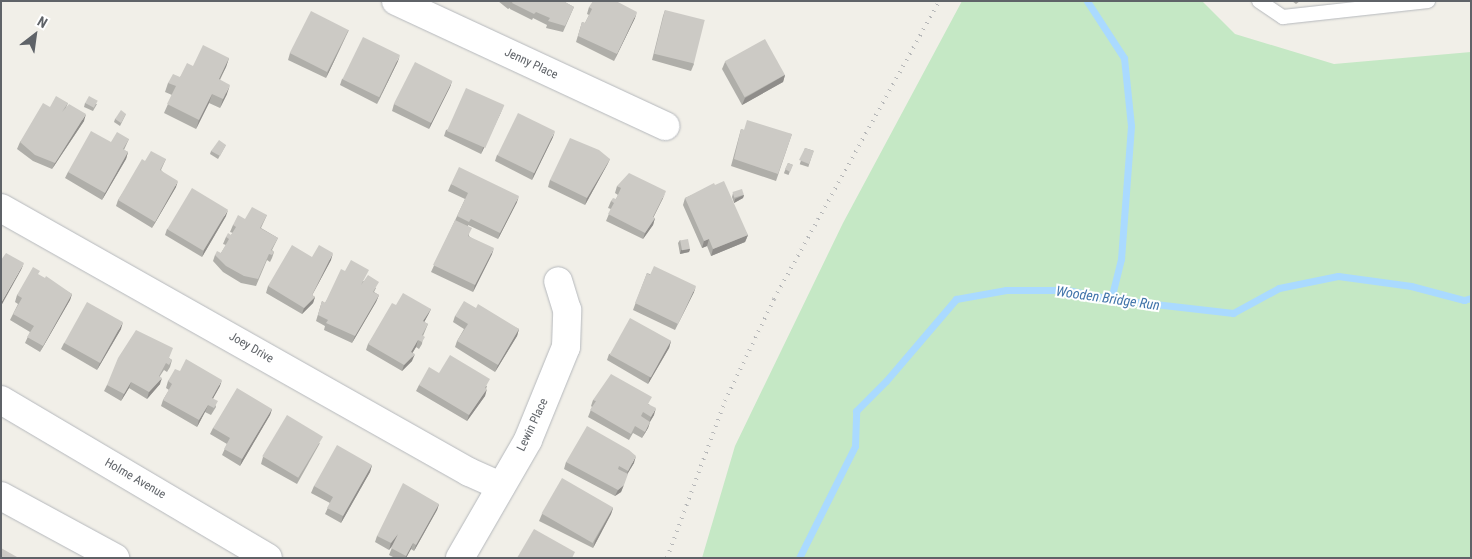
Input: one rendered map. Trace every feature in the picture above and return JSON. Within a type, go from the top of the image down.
[{"type":"street","name":"Jenny Place","points":[[396,1],[665,126]]},
{"type":"street","name":"Joey Drive","points":[[1,208],[469,472],[501,486]]},
{"type":"street","name":"Lewin Place","points":[[460,558],[528,440],[566,347],[567,310],[558,281]]},
{"type":"street","name":"Holme Avenue","points":[[1,400],[268,558]]},
{"type":"street","points":[[1,496],[115,558]]},
{"type":"lane","points":[[1259,1],[1283,17],[1428,1]]},
{"type":"green space","points":[[962,1],[1202,1],[1235,34],[1334,64],[1471,52],[1471,558],[702,558],[735,446],[843,223]]},
{"type":"building","points":[[513,1],[563,1],[574,7],[565,26],[548,21],[550,18],[536,12],[534,14],[512,3]]},
{"type":"building","points":[[593,1],[616,1],[637,12],[617,54],[578,36],[582,22],[585,23],[592,9],[589,7]]},
{"type":"building","points":[[665,10],[705,20],[694,64],[654,54]]},
{"type":"building","points":[[311,11],[348,30],[327,72],[290,53]]},
{"type":"building","points":[[363,37],[400,55],[379,97],[342,79]]},
{"type":"building","points":[[765,39],[785,75],[745,97],[725,61]]},
{"type":"building","points":[[203,45],[229,58],[219,79],[230,85],[223,99],[212,94],[199,120],[167,104],[176,86],[168,83],[173,74],[180,77],[187,63],[193,66]]},
{"type":"building","points":[[415,62],[452,81],[431,123],[394,104]]},
{"type":"building","points":[[466,88],[504,105],[485,148],[447,131]]},
{"type":"building","points":[[56,96],[68,103],[62,112],[69,104],[86,114],[55,163],[35,155],[20,142],[43,103],[50,107]]},
{"type":"building","points":[[89,96],[98,101],[94,108],[85,103]]},
{"type":"building","points":[[121,110],[126,114],[121,123],[115,119]]},
{"type":"building","points":[[518,113],[555,131],[534,173],[497,155]]},
{"type":"building","points":[[747,120],[792,134],[778,174],[734,159],[741,129],[744,130]]},
{"type":"building","points":[[91,131],[111,142],[117,132],[129,139],[123,149],[128,152],[105,193],[68,172]]},
{"type":"building","points":[[570,138],[599,150],[610,159],[587,198],[550,180]]},
{"type":"building","points":[[219,140],[226,145],[220,156],[211,151]]},
{"type":"building","points":[[805,148],[814,151],[809,164],[799,160]]},
{"type":"building","points":[[151,151],[166,159],[160,170],[178,181],[155,222],[118,200],[142,159],[145,161]]},
{"type":"building","points":[[788,163],[793,165],[790,172],[785,169]]},
{"type":"building","points":[[459,167],[519,196],[500,233],[471,219],[469,222],[457,216],[468,193],[451,184]]},
{"type":"building","points":[[629,173],[666,191],[653,217],[655,218],[645,233],[608,214],[614,203],[611,201],[613,198],[616,199],[621,188],[617,186]]},
{"type":"building","points":[[724,181],[748,235],[713,249],[709,239],[704,241],[685,198],[714,183],[715,185]]},
{"type":"building","points":[[192,188],[228,210],[203,251],[167,229]]},
{"type":"building","points":[[742,189],[744,195],[734,198],[732,192]]},
{"type":"building","points":[[252,207],[267,215],[260,228],[278,238],[271,250],[274,252],[272,255],[269,254],[258,279],[244,276],[226,266],[215,255],[217,251],[221,253],[229,239],[226,237],[228,233],[231,235],[236,227],[233,225],[238,215],[245,219]]},
{"type":"building","points":[[455,220],[472,228],[468,236],[494,248],[475,285],[433,265]]},
{"type":"building","points":[[688,239],[690,249],[682,250],[680,241]]},
{"type":"building","points":[[292,245],[312,257],[319,245],[333,253],[312,295],[315,297],[304,308],[268,286]]},
{"type":"building","points":[[6,253],[24,263],[1,303],[1,260]]},
{"type":"building","points":[[351,260],[369,270],[361,285],[368,275],[379,282],[373,292],[379,295],[355,336],[326,323],[328,320],[318,315],[322,301],[325,303],[341,269],[345,271]]},
{"type":"building","points":[[654,266],[696,286],[678,324],[635,303],[647,273],[650,275]]},
{"type":"building","points":[[33,267],[40,271],[38,274],[45,278],[46,276],[72,294],[43,346],[27,337],[34,326],[13,314],[22,298],[17,295]]},
{"type":"building","points":[[403,293],[431,309],[423,321],[428,324],[422,335],[425,337],[422,342],[418,340],[411,352],[415,354],[404,365],[368,344],[392,303],[396,305]]},
{"type":"building","points":[[464,301],[476,308],[478,304],[519,329],[498,365],[457,341],[468,324],[455,316]]},
{"type":"building","points":[[87,302],[123,322],[100,363],[64,343]]},
{"type":"building","points":[[630,318],[671,341],[651,378],[610,355]]},
{"type":"building","points":[[136,330],[173,348],[169,358],[172,360],[169,365],[166,363],[159,376],[162,378],[149,392],[131,382],[124,394],[107,385],[118,358]]},
{"type":"building","points":[[450,355],[490,379],[485,388],[487,389],[469,415],[419,385],[429,367],[439,373]]},
{"type":"building","points":[[186,359],[222,380],[212,398],[218,401],[214,408],[208,405],[199,420],[163,400],[172,384],[168,381],[175,369],[180,371]]},
{"type":"building","points":[[611,374],[652,397],[648,404],[656,408],[651,417],[643,412],[641,416],[650,422],[645,432],[635,426],[631,434],[590,410],[596,401],[593,400]]},
{"type":"building","points":[[237,388],[272,409],[242,459],[224,449],[230,438],[213,428]]},
{"type":"building","points":[[287,415],[323,437],[298,478],[262,456]]},
{"type":"building","points":[[587,426],[636,456],[628,471],[619,466],[618,469],[628,474],[624,485],[618,490],[566,462]]},
{"type":"building","points":[[337,445],[372,465],[343,516],[327,508],[333,497],[314,486]]},
{"type":"building","points":[[562,478],[613,508],[593,543],[542,514]]},
{"type":"building","points":[[403,483],[439,504],[416,545],[413,543],[406,556],[391,548],[398,534],[391,543],[377,536]]},
{"type":"building","points":[[534,529],[575,552],[572,558],[517,558]]},
{"type":"building","points":[[1,548],[17,557],[1,558]]},
{"type":"waterway","points":[[1087,1],[1124,58],[1131,126],[1121,259],[1111,299]]},
{"type":"waterway","name":"Wooden Bridge Run","points":[[799,558],[855,446],[856,411],[886,381],[956,299],[1006,290],[1067,290],[1111,299],[1233,313],[1279,288],[1338,276],[1411,286],[1464,300],[1471,298]]},
{"type":"railway","points":[[667,558],[725,401],[774,299],[939,1]]}]
